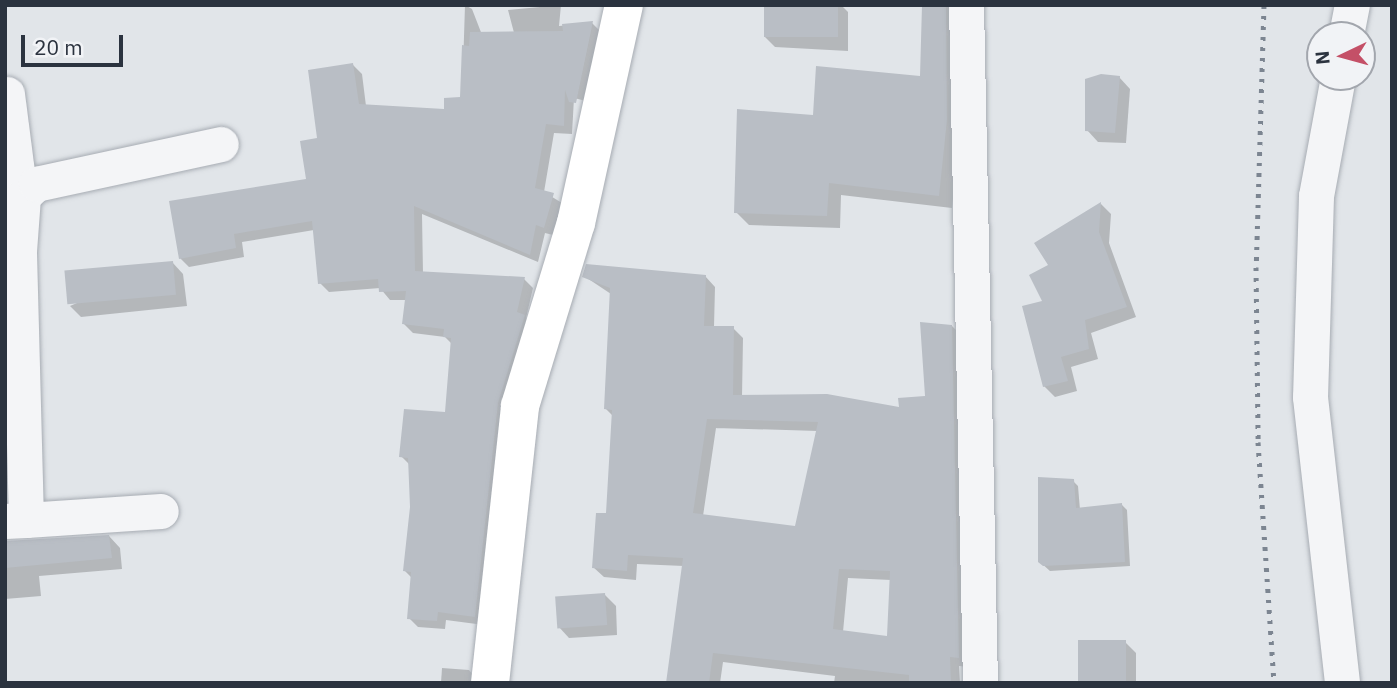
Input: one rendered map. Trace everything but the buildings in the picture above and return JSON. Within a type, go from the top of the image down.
[{"type":"main road","points":[[490,683],[520,406],[576,223],[624,5]]},
{"type":"street","points":[[965,5],[980,683]]},
{"type":"street","points":[[1335,91],[1316,196],[1310,397],[1342,683]]},
{"type":"street","points":[[6,94],[21,203],[16,520],[161,511]]},
{"type":"street","points":[[21,203],[36,184],[221,144]]},
{"type":"railway","points":[[1264,5],[1256,267],[1258,442],[1274,683]]}]
